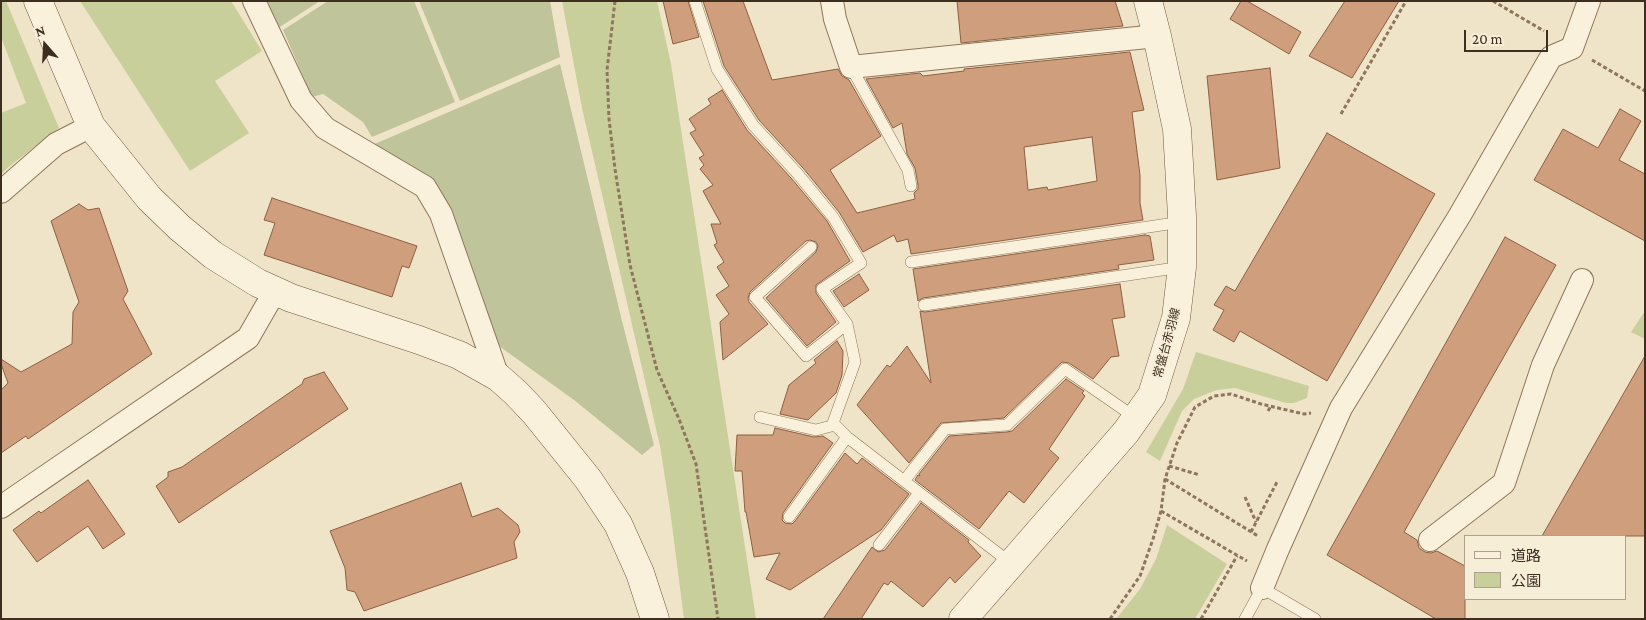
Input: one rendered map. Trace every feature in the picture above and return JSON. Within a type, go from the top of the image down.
[{"type":"street","points":[[38,1],[91,126],[149,198],[180,228],[213,255],[275,291],[459,355],[498,377],[534,412],[588,479],[618,524],[640,572],[655,619]]},
{"type":"street","points":[[254,1],[301,100],[325,128],[425,187],[440,214],[498,377]]},
{"type":"street","points":[[832,1],[835,19],[851,67],[1157,36]]},
{"type":"street","name":"常盤台赤羽線","points":[[963,619],[1126,432],[1136,418],[1152,395],[1176,318],[1182,267],[1182,222],[1177,129],[1148,1]]},
{"type":"street","points":[[1266,580],[1341,408],[1460,215],[1551,57],[1572,48],[1589,1]]},
{"type":"street","points":[[1,192],[56,144],[91,126]]},
{"type":"street","points":[[1430,540],[1504,483],[1543,365],[1582,280]]},
{"type":"street","points":[[1,507],[248,338],[275,291]]},
{"type":"lane","points":[[695,1],[717,69],[753,125],[834,217],[861,263],[822,289],[847,324],[855,362],[832,423],[847,437],[1012,564]]},
{"type":"lane","points":[[851,67],[908,170],[911,186]]},
{"type":"lane","points":[[911,262],[1182,222]]},
{"type":"lane","points":[[811,247],[755,297],[806,356],[847,324]]},
{"type":"lane","points":[[924,305],[1182,267]]},
{"type":"lane","points":[[904,481],[945,429],[1007,426],[1065,368],[1136,418]]},
{"type":"lane","points":[[760,417],[816,430],[835,425]]},
{"type":"lane","points":[[789,517],[847,437]]},
{"type":"lane","points":[[878,545],[920,493]]},
{"type":"lane","points":[[1245,619],[1266,580],[1315,619]]},
{"type":"path","points":[[615,1],[607,70],[609,119],[630,265],[657,370],[679,419],[696,464],[718,619]]},
{"type":"path","points":[[1341,114],[1406,1]]},
{"type":"path","points":[[1110,619],[1140,576],[1161,511],[1165,479],[1169,466],[1177,443],[1196,407],[1214,396],[1231,394],[1304,414],[1341,408]]},
{"type":"path","points":[[1268,411],[1271,406]]},
{"type":"path","points":[[1169,466],[1200,474]]},
{"type":"path","points":[[1165,479],[1278,549]]},
{"type":"path","points":[[1245,497],[1256,522]]},
{"type":"path","points":[[1161,511],[1237,556],[1266,580]]},
{"type":"path","points":[[1201,619],[1237,556]]},
{"type":"green space","points":[[1,1],[6,1],[59,128],[1,174],[1,113],[26,103],[1,37]]},
{"type":"green space","points":[[80,1],[231,1],[262,51],[215,81],[249,133],[190,171]]},
{"type":"green space","points":[[262,1],[320,1],[275,30]]},
{"type":"green space","points":[[328,1],[414,1],[455,102],[372,137],[363,122],[323,94],[312,97],[283,30]]},
{"type":"green space","points":[[419,1],[550,1],[560,57],[460,101]]},
{"type":"green space","points":[[562,1],[657,1],[671,64],[756,619],[684,619],[660,446],[582,108]]},
{"type":"green space","points":[[560,64],[654,445],[642,455],[574,400],[499,346],[463,242],[436,184],[370,146]]},
{"type":"green space","points":[[1645,311],[1645,339],[1631,332]]},
{"type":"green space","points":[[1196,352],[1309,386],[1307,398],[1294,403],[1286,403],[1235,388],[1217,390],[1194,399],[1182,411],[1160,461],[1146,452],[1183,389]]},
{"type":"green space","points":[[1167,525],[1227,564],[1195,619],[1116,619],[1140,589],[1156,559]]},
{"type":"building","points":[[663,1],[688,1],[699,37],[673,44]]},
{"type":"building","points":[[703,1],[743,1],[772,80],[838,69],[842,76],[849,80],[881,136],[830,170],[857,213],[915,199],[914,193],[918,189],[915,168],[907,154],[902,123],[893,128],[866,79],[920,73],[923,76],[964,71],[964,69],[1130,52],[1144,110],[1132,112],[1140,175],[1140,203],[1143,220],[911,254],[908,239],[897,242],[894,235],[863,252],[839,212],[803,168],[759,120],[724,66]],"holes":[[[1092,137],[1097,181],[1048,190],[1047,187],[1028,190],[1024,147]]]},
{"type":"building","points":[[957,1],[1115,1],[1123,26],[961,43]]},
{"type":"building","points":[[1241,1],[1247,1],[1301,32],[1289,54],[1230,19]]},
{"type":"building","points":[[1345,1],[1399,1],[1352,78],[1309,56]]},
{"type":"building","points":[[1270,68],[1280,168],[1217,180],[1207,76]]},
{"type":"building","points":[[722,90],[747,130],[827,221],[850,261],[816,285],[816,293],[836,322],[807,346],[766,298],[816,252],[818,246],[816,242],[806,241],[750,292],[749,302],[768,324],[723,360],[720,322],[729,314],[716,295],[729,286],[717,267],[724,262],[714,245],[717,243],[711,224],[721,224],[703,191],[713,185],[700,169],[704,165],[699,158],[704,155],[690,133],[696,130],[689,119],[711,104],[708,99]]},
{"type":"building","points":[[1620,109],[1641,121],[1619,160],[1645,174],[1645,241],[1534,180],[1563,129],[1598,148]]},
{"type":"building","points":[[1327,133],[1435,194],[1327,381],[1240,331],[1234,342],[1213,330],[1224,310],[1214,305],[1226,286],[1235,291]]},
{"type":"building","points":[[272,198],[417,246],[409,268],[402,266],[392,297],[264,255],[275,223],[264,220]]},
{"type":"building","points":[[79,204],[88,210],[99,208],[128,291],[123,299],[152,354],[28,439],[26,436],[1,453],[1,390],[8,383],[1,359],[21,372],[72,344],[73,312],[79,302],[51,221]]},
{"type":"building","points":[[1145,235],[1150,236],[1154,260],[1118,265],[1119,269],[923,298],[918,301],[913,269]]},
{"type":"building","points":[[1505,237],[1556,265],[1404,532],[1417,540],[1419,548],[1425,552],[1437,551],[1464,565],[1465,619],[1436,619],[1327,555]]},
{"type":"building","points":[[859,274],[869,290],[844,307],[833,291]]},
{"type":"building","points":[[1120,284],[1125,317],[1112,319],[1119,356],[1111,357],[1093,379],[1069,363],[1062,362],[1004,418],[941,423],[909,463],[857,405],[887,365],[890,367],[907,346],[931,383],[920,311],[925,312]]},
{"type":"building","points":[[837,341],[843,351],[842,375],[836,393],[808,420],[780,414],[789,385],[816,363],[814,360]]},
{"type":"building","points":[[1645,356],[1645,536],[1543,535]]},
{"type":"building","points":[[324,372],[348,409],[179,523],[156,486],[168,477],[168,472],[182,467],[302,384],[304,379]]},
{"type":"building","points":[[1066,379],[1084,391],[1082,393],[1085,396],[1049,449],[1059,458],[1024,503],[1009,491],[979,529],[915,480],[918,475],[920,476],[919,474],[949,436],[1012,431]]},
{"type":"building","points":[[775,428],[814,437],[823,436],[833,443],[783,513],[782,520],[785,523],[792,524],[795,521],[845,453],[857,464],[862,458],[909,494],[881,530],[790,590],[766,579],[780,553],[754,557],[745,512],[742,471],[735,471],[737,435],[773,435]]},
{"type":"building","points":[[88,480],[125,534],[103,549],[88,526],[37,562],[13,530]]},
{"type":"building","points":[[461,483],[472,517],[498,508],[518,525],[520,532],[514,542],[517,558],[364,611],[355,592],[347,590],[345,568],[330,531]]},
{"type":"building","points":[[921,503],[969,540],[968,542],[981,556],[955,583],[950,577],[923,607],[891,581],[888,585],[884,583],[861,619],[823,619],[872,547],[878,552],[885,550]]}]
